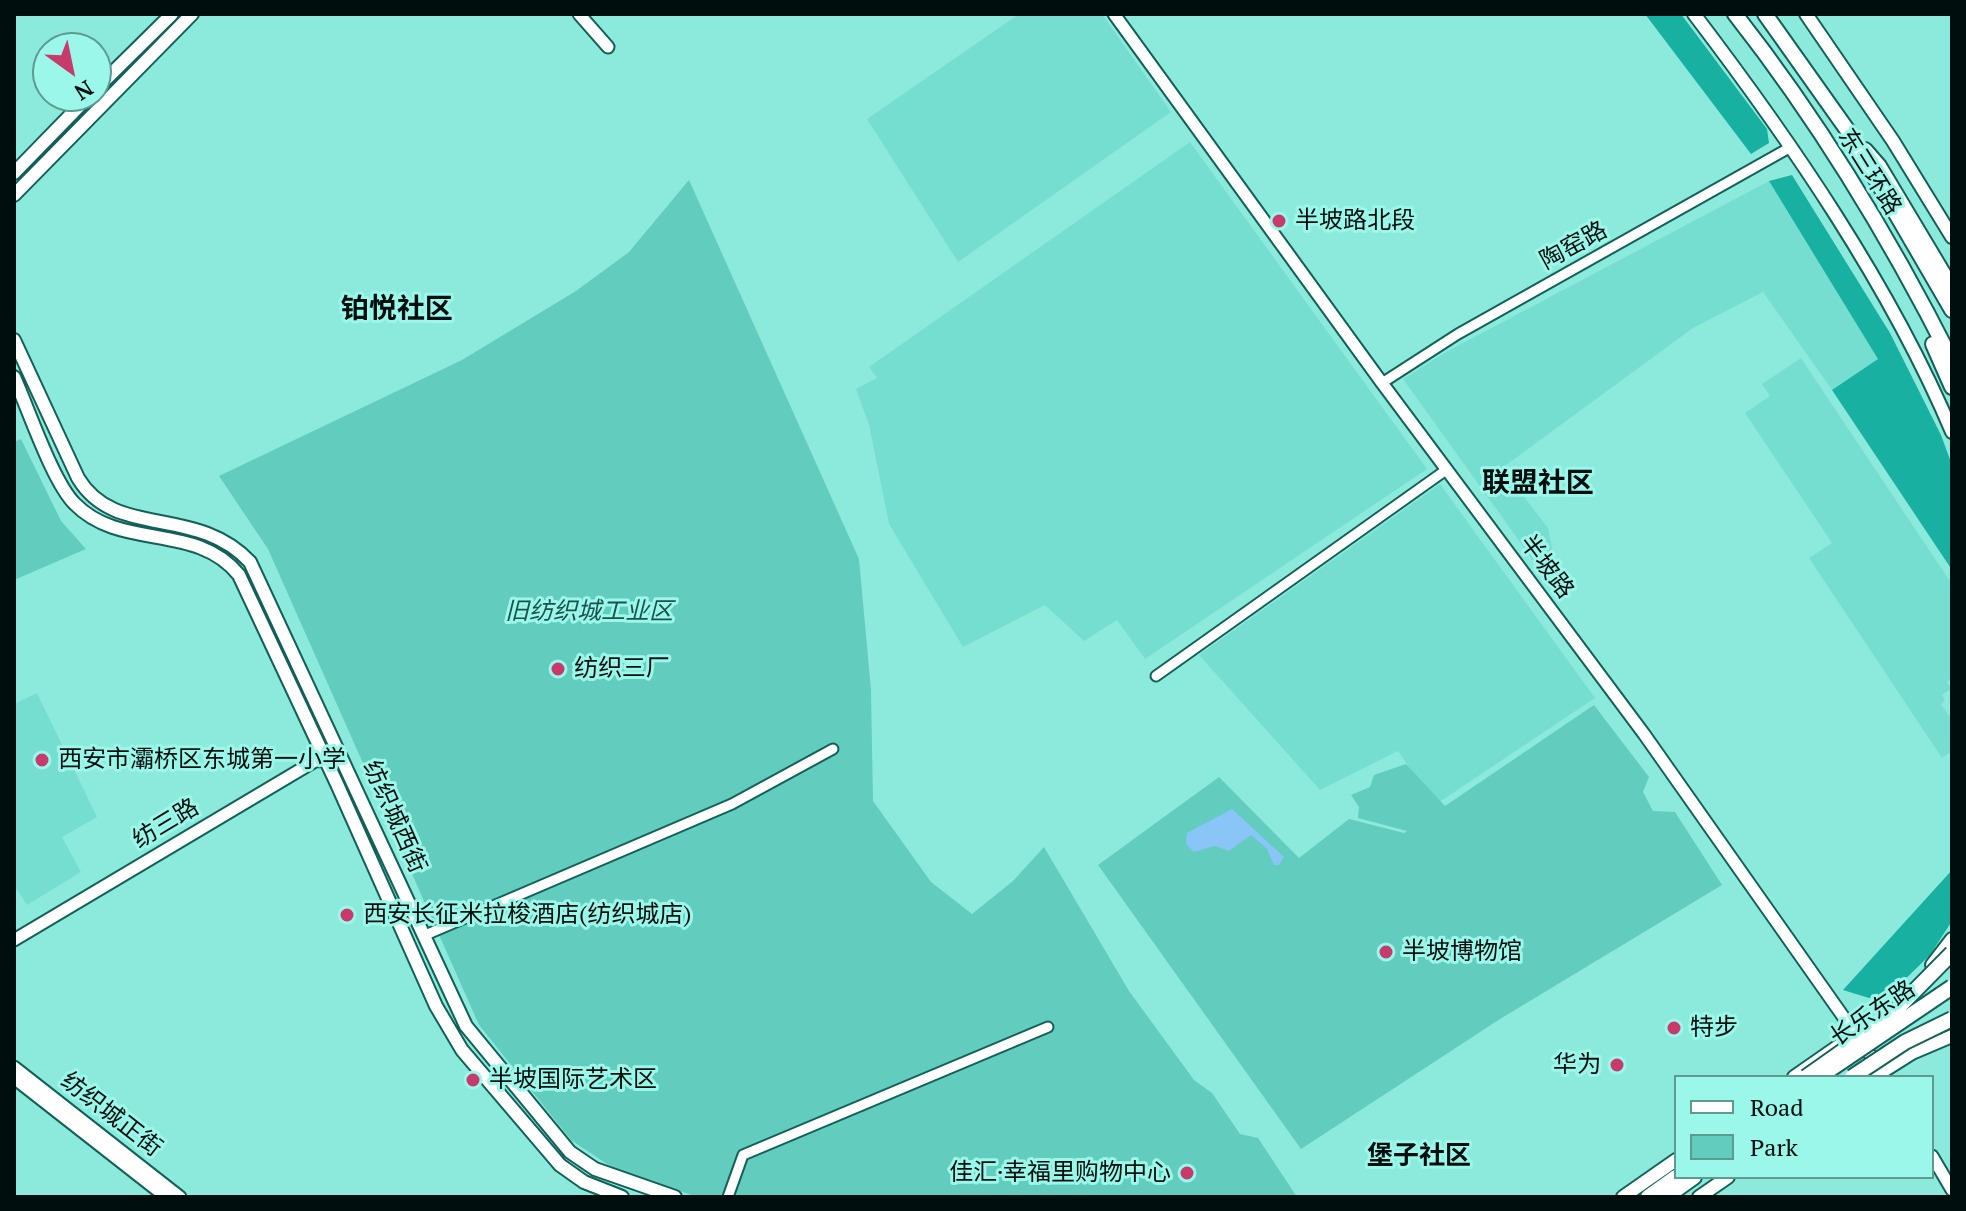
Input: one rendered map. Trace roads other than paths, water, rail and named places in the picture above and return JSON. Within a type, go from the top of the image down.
[{"type":"main road","points":[[112,73],[172,14]]},
{"type":"main road","points":[[14,195],[192,14]]},
{"type":"main road","points":[[1694,14],[1789,148],[1884,297],[1952,432]]},
{"type":"main road","name":"东三环路","points":[[1735,14],[1815,127],[1916,290],[1952,361]]},
{"type":"main road","name":"东三环路","points":[[1765,14],[1848,131],[1952,310]]},
{"type":"main road","points":[[1806,14],[1893,141],[1952,237]]},
{"type":"main road","points":[[14,173],[73,112]]},
{"type":"main road","points":[[1848,131],[1879,166],[1952,288]]},
{"type":"main road","points":[[1916,290],[1931,338],[1952,387]]},
{"type":"main road","name":"纺织城西街","points":[[14,340],[78,478],[90,494],[112,510],[209,532],[250,562],[466,1026],[564,1146],[595,1169],[675,1197]]},
{"type":"main road","name":"纺织城西街","points":[[14,377],[65,492],[85,514],[110,527],[202,546],[222,556],[232,566],[327,762],[436,1006],[454,1039],[560,1165],[584,1182],[622,1197]]},
{"type":"main road","points":[[1797,1075],[1858,1033],[1914,986],[1952,939]]},
{"type":"main road","points":[[1809,1075],[1884,1022],[1952,953]]},
{"type":"main road","name":"长乐东路","points":[[1822,1075],[1952,987]]},
{"type":"main road","name":"长乐东路","points":[[1838,1075],[1952,998]]},
{"type":"main road","points":[[1855,1075],[1905,1042],[1952,1019]]},
{"type":"main road","points":[[1880,1075],[1912,1053],[1952,1036]]},
{"type":"main road","points":[[1623,1197],[1674,1161]]},
{"type":"main road","points":[[1648,1197],[1674,1178]]},
{"type":"main road","points":[[1666,1197],[1691,1179]]},
{"type":"main road","points":[[1699,1197],[1725,1179]]},
{"type":"street","points":[[579,14],[608,47]]},
{"type":"street","name":"半坡路","points":[[1114,14],[1446,470],[1644,734],[1858,1033],[1880,1075]]},
{"type":"street","name":"陶窑路","points":[[1382,383],[1458,334],[1789,148]]},
{"type":"street","points":[[1156,676],[1446,470]]},
{"type":"street","points":[[423,936],[744,799],[833,749]]},
{"type":"street","name":"纺三路","points":[[14,940],[315,761],[327,762],[342,754]]},
{"type":"street","points":[[728,1197],[743,1155],[1048,1027]]},
{"type":"street","name":"纺织城正街","points":[[14,1067],[180,1197]]},
{"type":"street","name":"纺织城正街","points":[[14,1078],[166,1197]]},
{"type":"street","points":[[1934,1159],[1952,1190]]},
{"type":"water","points":[[1232,809],[1284,857],[1279,865],[1274,865],[1267,849],[1251,835],[1229,851],[1215,846],[1194,852],[1186,844],[1187,833]]},
{"type":"place","name":"半坡路北段","points":[[1279,221]]},
{"type":"place","name":"纺织三厂","points":[[558,669]]},
{"type":"place","name":"西安市灞桥区东城第一小学","points":[[42,760]]},
{"type":"place","name":"西安长征米拉梭酒店(纺织城店)","points":[[347,915]]},
{"type":"place","name":"半坡博物馆","points":[[1386,952]]},
{"type":"place","name":"特步","points":[[1674,1028]]},
{"type":"place","name":"华为","points":[[1617,1065]]},
{"type":"place","name":"半坡国际艺术区","points":[[473,1080]]},
{"type":"place","name":"佳汇·幸福里购物中心","points":[[1187,1173]]},
{"type":"district","name":"铂悦社区","points":[[397,310]]},
{"type":"district","name":"联盟社区","points":[[1538,484]]},
{"type":"district","name":"堡子社区","points":[[1419,1157]]},
{"type":"park label","name":"旧纺织城工业区","points":[[589,612]]}]
